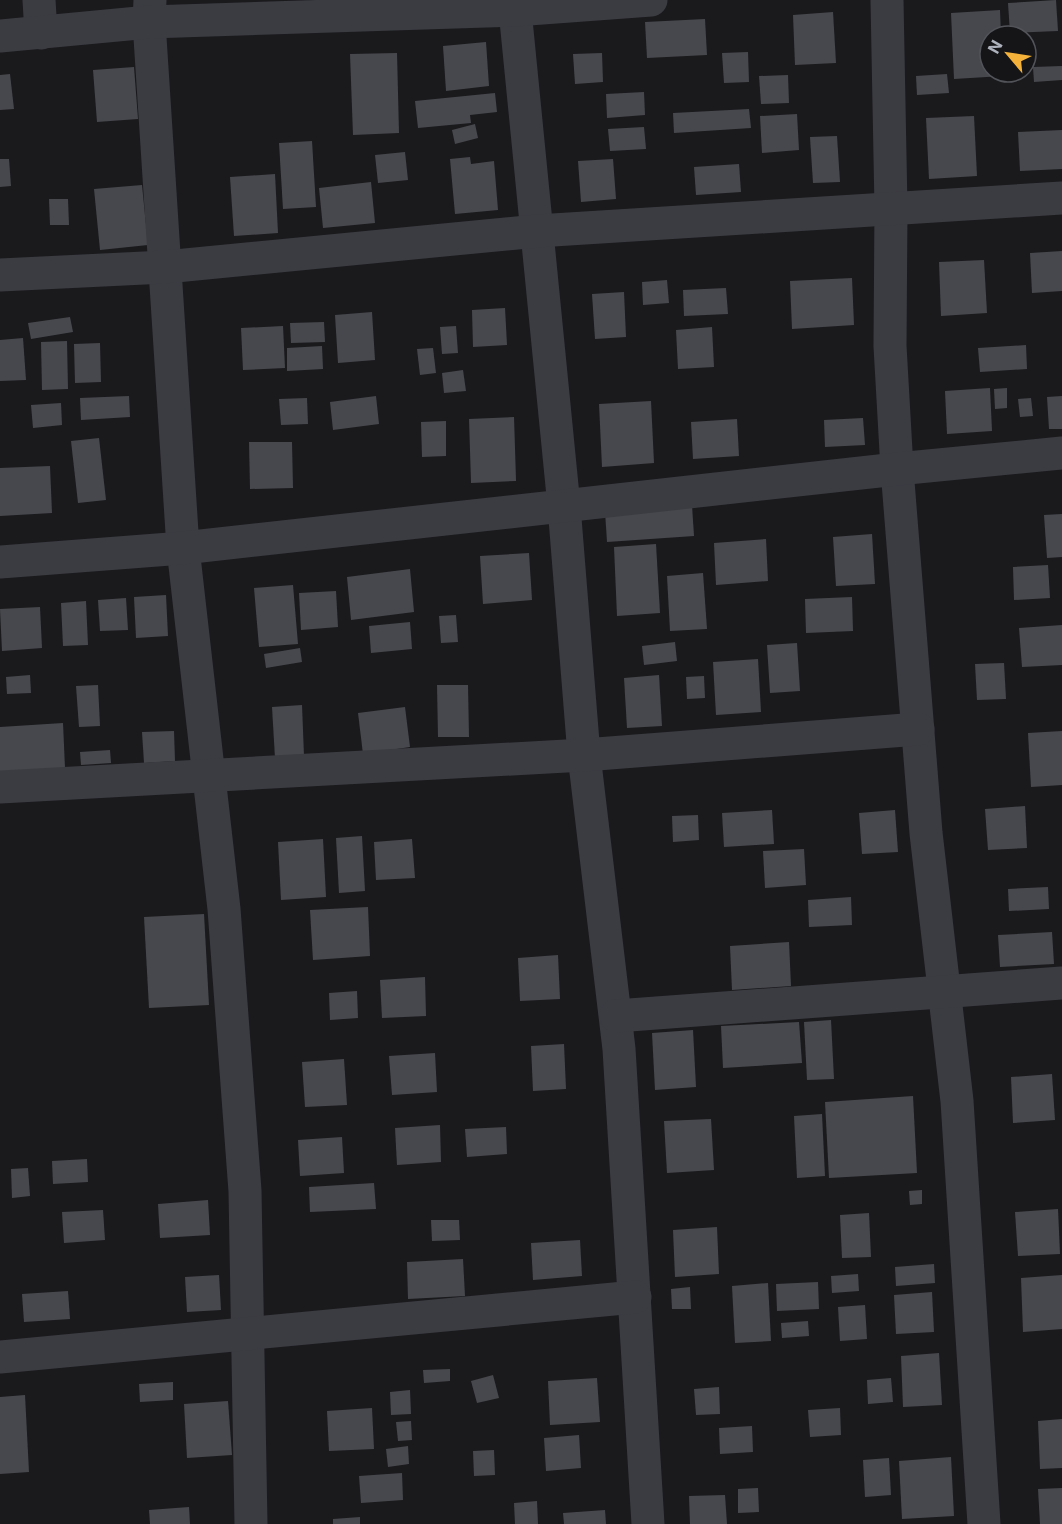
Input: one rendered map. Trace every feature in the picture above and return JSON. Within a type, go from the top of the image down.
[{"type":"street","points":[[39,0],[41,33]]},
{"type":"street","points":[[0,36],[41,33],[149,11],[514,5],[651,0]]},
{"type":"street","points":[[887,0],[891,208],[890,346],[897,469],[926,832],[957,1101],[984,1524]]},
{"type":"street","points":[[514,5],[564,506],[584,755],[616,1016],[648,1524]]},
{"type":"street","points":[[149,11],[183,548],[224,909],[245,1191],[251,1524]]},
{"type":"street","points":[[0,275],[165,267],[537,231],[1062,198]]},
{"type":"street","points":[[0,562],[183,548],[897,469],[1062,453]]},
{"type":"street","points":[[0,787],[584,755],[918,729]]},
{"type":"street","points":[[616,1016],[1062,983]]},
{"type":"street","points":[[0,1357],[634,1297]]},
{"type":"building","points":[[1056,0],[1058,31],[1038,32],[1038,24],[1009,24],[1008,3]]},
{"type":"building","points":[[1000,10],[1001,24],[978,24],[978,78],[954,79],[951,13]]},
{"type":"building","points":[[833,12],[836,63],[795,65],[793,15]]},
{"type":"building","points":[[705,19],[707,55],[647,58],[645,22]]},
{"type":"building","points":[[486,42],[489,86],[446,91],[443,46]]},
{"type":"building","points":[[748,52],[749,82],[724,83],[722,53]]},
{"type":"building","points":[[397,53],[399,133],[353,135],[350,54]]},
{"type":"building","points":[[602,53],[603,82],[575,84],[573,54]]},
{"type":"building","points":[[1062,66],[1062,80],[1038,82],[1038,67]]},
{"type":"building","points":[[134,67],[138,119],[97,122],[93,70]]},
{"type":"building","points":[[10,74],[14,109],[0,110],[0,75]]},
{"type":"building","points":[[947,74],[949,93],[917,95],[916,76]]},
{"type":"building","points":[[788,75],[789,103],[761,104],[759,76]]},
{"type":"building","points":[[644,92],[645,115],[607,118],[606,94]]},
{"type":"building","points":[[495,93],[497,112],[470,115],[471,123],[418,128],[415,101]]},
{"type":"building","points":[[749,109],[751,128],[674,133],[673,113]]},
{"type":"building","points":[[797,114],[799,150],[762,153],[760,116]]},
{"type":"building","points":[[974,116],[977,176],[929,179],[926,118]]},
{"type":"building","points":[[475,124],[478,138],[455,144],[452,130]]},
{"type":"building","points":[[644,127],[646,149],[610,151],[608,129]]},
{"type":"building","points":[[1062,130],[1062,169],[1020,171],[1018,132]]},
{"type":"building","points":[[837,136],[840,182],[813,183],[810,137]]},
{"type":"building","points":[[312,141],[316,207],[283,209],[279,143]]},
{"type":"building","points":[[405,152],[408,180],[378,183],[375,155]]},
{"type":"building","points":[[470,157],[471,164],[494,161],[498,210],[455,214],[450,159]]},
{"type":"building","points":[[0,159],[9,159],[11,186],[0,187]]},
{"type":"building","points":[[613,159],[616,199],[581,202],[578,161]]},
{"type":"building","points":[[739,164],[741,192],[696,195],[694,167]]},
{"type":"building","points":[[275,174],[278,233],[234,236],[230,177]]},
{"type":"building","points":[[371,182],[375,223],[323,228],[319,188]]},
{"type":"building","points":[[142,185],[148,245],[100,250],[94,189]]},
{"type":"building","points":[[49,199],[68,199],[69,225],[50,225]]},
{"type":"building","points":[[1062,251],[1062,291],[1032,293],[1030,253]]},
{"type":"building","points":[[984,260],[987,313],[941,316],[939,262]]},
{"type":"building","points":[[852,278],[854,325],[792,329],[790,281]]},
{"type":"building","points":[[667,280],[669,303],[643,305],[642,282]]},
{"type":"building","points":[[726,288],[728,314],[684,316],[683,290]]},
{"type":"building","points":[[624,292],[626,337],[595,339],[592,294]]},
{"type":"building","points":[[505,308],[507,345],[473,347],[472,310]]},
{"type":"building","points":[[372,312],[375,360],[338,363],[335,315]]},
{"type":"building","points":[[70,317],[73,332],[31,339],[28,323]]},
{"type":"building","points":[[324,322],[325,342],[291,343],[290,323]]},
{"type":"building","points":[[283,326],[285,368],[243,370],[241,328]]},
{"type":"building","points":[[456,326],[458,353],[442,354],[440,327]]},
{"type":"building","points":[[712,327],[714,367],[678,369],[676,330]]},
{"type":"building","points":[[23,338],[26,380],[0,381],[0,340]]},
{"type":"building","points":[[67,341],[68,389],[42,390],[41,342]]},
{"type":"building","points":[[100,343],[101,382],[75,383],[74,344]]},
{"type":"building","points":[[1026,345],[1027,369],[980,372],[978,348]]},
{"type":"building","points":[[322,346],[323,369],[287,371],[287,348]]},
{"type":"building","points":[[433,348],[436,373],[420,375],[417,349]]},
{"type":"building","points":[[463,370],[466,391],[444,393],[442,373]]},
{"type":"building","points":[[990,388],[992,431],[947,434],[945,391]]},
{"type":"building","points":[[1007,388],[1007,408],[995,409],[994,389]]},
{"type":"building","points":[[129,396],[130,417],[81,420],[80,398]]},
{"type":"building","points":[[376,396],[379,424],[333,430],[330,402]]},
{"type":"building","points":[[1062,396],[1062,429],[1049,429],[1047,397]]},
{"type":"building","points":[[307,398],[308,424],[281,425],[279,399]]},
{"type":"building","points":[[1031,398],[1033,416],[1020,417],[1018,399]]},
{"type":"building","points":[[651,401],[654,463],[602,467],[599,404]]},
{"type":"building","points":[[61,403],[62,425],[33,428],[31,405]]},
{"type":"building","points":[[514,417],[516,481],[471,483],[469,419]]},
{"type":"building","points":[[863,418],[865,445],[825,447],[824,420]]},
{"type":"building","points":[[737,419],[739,456],[693,459],[691,422]]},
{"type":"building","points":[[446,421],[446,456],[422,457],[421,422]]},
{"type":"building","points":[[99,438],[106,500],[78,503],[71,441]]},
{"type":"building","points":[[249,442],[292,442],[293,488],[250,489]]},
{"type":"building","points":[[50,466],[52,513],[0,516],[0,468]]},
{"type":"building","points":[[692,505],[694,536],[607,542],[605,511]]},
{"type":"building","points":[[1062,514],[1062,557],[1047,558],[1044,515]]},
{"type":"building","points":[[872,534],[875,584],[836,586],[833,537]]},
{"type":"building","points":[[766,539],[768,581],[716,585],[714,543]]},
{"type":"building","points":[[656,544],[660,613],[617,616],[614,547]]},
{"type":"building","points":[[529,553],[532,600],[483,604],[480,556]]},
{"type":"building","points":[[1048,565],[1050,598],[1014,600],[1013,567]]},
{"type":"building","points":[[410,569],[414,612],[351,620],[347,577]]},
{"type":"building","points":[[703,573],[707,629],[670,631],[667,576]]},
{"type":"building","points":[[293,585],[298,644],[259,647],[254,588]]},
{"type":"building","points":[[336,591],[338,627],[301,630],[299,593]]},
{"type":"building","points":[[166,595],[168,636],[136,638],[134,597]]},
{"type":"building","points":[[852,597],[853,631],[806,633],[805,599]]},
{"type":"building","points":[[126,598],[128,630],[100,631],[98,600]]},
{"type":"building","points":[[86,601],[88,645],[63,646],[61,603]]},
{"type":"building","points":[[40,607],[42,648],[2,651],[0,609]]},
{"type":"building","points":[[456,615],[458,642],[441,643],[439,616]]},
{"type":"building","points":[[410,622],[412,649],[371,653],[369,626]]},
{"type":"building","points":[[1062,625],[1062,665],[1022,667],[1019,628]]},
{"type":"building","points":[[675,642],[677,661],[644,665],[642,646]]},
{"type":"building","points":[[797,643],[800,691],[770,693],[767,645]]},
{"type":"building","points":[[300,648],[302,662],[266,668],[264,654]]},
{"type":"building","points":[[758,659],[761,712],[716,715],[713,662]]},
{"type":"building","points":[[1004,663],[1006,699],[977,700],[975,664]]},
{"type":"building","points":[[30,675],[31,693],[7,694],[6,677]]},
{"type":"building","points":[[659,675],[662,726],[627,728],[624,678]]},
{"type":"building","points":[[704,676],[705,698],[687,699],[686,677]]},
{"type":"building","points":[[98,685],[100,726],[79,727],[76,686]]},
{"type":"building","points":[[437,685],[468,685],[469,737],[438,737]]},
{"type":"building","points":[[302,705],[304,756],[275,758],[272,707]]},
{"type":"building","points":[[405,707],[410,747],[363,754],[358,713]]},
{"type":"building","points":[[63,723],[65,768],[0,772],[0,727]]},
{"type":"building","points":[[174,731],[175,761],[144,763],[142,732]]},
{"type":"building","points":[[1062,731],[1062,785],[1031,787],[1028,733]]},
{"type":"building","points":[[110,750],[111,763],[81,765],[80,752]]},
{"type":"building","points":[[1025,806],[1027,848],[988,850],[985,809]]},
{"type":"building","points":[[772,810],[774,844],[724,847],[722,813]]},
{"type":"building","points":[[895,810],[898,852],[862,854],[859,813]]},
{"type":"building","points":[[698,815],[699,840],[673,842],[672,816]]},
{"type":"building","points":[[362,836],[365,891],[339,893],[336,838]]},
{"type":"building","points":[[323,839],[326,897],[281,900],[278,842]]},
{"type":"building","points":[[412,839],[415,878],[376,880],[374,842]]},
{"type":"building","points":[[804,849],[806,885],[765,888],[763,851]]},
{"type":"building","points":[[1048,887],[1049,909],[1009,911],[1008,889]]},
{"type":"building","points":[[851,897],[852,925],[809,927],[808,900]]},
{"type":"building","points":[[368,907],[370,956],[313,960],[310,910]]},
{"type":"building","points":[[204,914],[209,1005],[149,1008],[144,917]]},
{"type":"building","points":[[1052,932],[1054,964],[1000,967],[998,935]]},
{"type":"building","points":[[789,942],[791,986],[732,990],[730,946]]},
{"type":"building","points":[[558,955],[560,999],[520,1001],[518,958]]},
{"type":"building","points":[[425,977],[426,1016],[382,1018],[380,980]]},
{"type":"building","points":[[357,991],[358,1018],[330,1020],[329,993]]},
{"type":"building","points":[[831,1020],[834,1079],[807,1080],[804,1022]]},
{"type":"building","points":[[799,1022],[802,1063],[723,1068],[721,1026]]},
{"type":"building","points":[[693,1030],[696,1087],[655,1090],[652,1033]]},
{"type":"building","points":[[564,1044],[566,1089],[533,1091],[531,1046]]},
{"type":"building","points":[[435,1053],[437,1092],[392,1095],[389,1056]]},
{"type":"building","points":[[344,1059],[347,1105],[305,1107],[302,1062]]},
{"type":"building","points":[[1052,1074],[1055,1120],[1013,1123],[1011,1077]]},
{"type":"building","points":[[913,1096],[917,1173],[829,1178],[825,1102]]},
{"type":"building","points":[[822,1114],[825,1176],[797,1178],[794,1116]]},
{"type":"building","points":[[711,1119],[714,1170],[667,1173],[664,1121]]},
{"type":"building","points":[[440,1125],[441,1162],[397,1165],[395,1128]]},
{"type":"building","points":[[506,1127],[507,1154],[467,1157],[465,1129]]},
{"type":"building","points":[[342,1137],[344,1173],[300,1176],[298,1140]]},
{"type":"building","points":[[87,1159],[88,1182],[53,1184],[52,1161]]},
{"type":"building","points":[[28,1168],[30,1196],[12,1198],[11,1169]]},
{"type":"building","points":[[374,1183],[376,1209],[310,1212],[309,1187]]},
{"type":"building","points":[[922,1190],[922,1204],[910,1205],[909,1191]]},
{"type":"building","points":[[208,1200],[210,1235],[160,1238],[158,1204]]},
{"type":"building","points":[[1058,1209],[1060,1254],[1018,1256],[1015,1212]]},
{"type":"building","points":[[103,1210],[105,1240],[64,1243],[62,1212]]},
{"type":"building","points":[[869,1213],[871,1257],[842,1258],[840,1215]]},
{"type":"building","points":[[431,1220],[459,1220],[460,1240],[432,1241]]},
{"type":"building","points":[[717,1227],[719,1274],[675,1277],[673,1230]]},
{"type":"building","points":[[580,1240],[582,1276],[533,1280],[531,1243]]},
{"type":"building","points":[[463,1259],[465,1296],[408,1299],[407,1262]]},
{"type":"building","points":[[934,1264],[935,1283],[896,1286],[895,1267]]},
{"type":"building","points":[[858,1274],[859,1291],[832,1293],[831,1276]]},
{"type":"building","points":[[219,1275],[221,1310],[187,1312],[185,1277]]},
{"type":"building","points":[[1062,1275],[1062,1329],[1023,1332],[1021,1278]]},
{"type":"building","points":[[818,1282],[819,1309],[777,1311],[776,1284]]},
{"type":"building","points":[[768,1283],[771,1341],[735,1343],[732,1286]]},
{"type":"building","points":[[690,1287],[691,1309],[672,1309],[671,1289]]},
{"type":"building","points":[[68,1291],[70,1319],[24,1322],[22,1294]]},
{"type":"building","points":[[932,1292],[934,1332],[896,1334],[894,1295]]},
{"type":"building","points":[[865,1305],[867,1339],[840,1341],[838,1307]]},
{"type":"building","points":[[808,1321],[809,1336],[782,1338],[781,1323]]},
{"type":"building","points":[[939,1353],[942,1405],[903,1407],[901,1356]]},
{"type":"building","points":[[450,1369],[450,1381],[424,1383],[423,1370]]},
{"type":"building","points":[[493,1375],[499,1398],[477,1403],[471,1381]]},
{"type":"building","points":[[597,1378],[600,1422],[550,1425],[548,1381]]},
{"type":"building","points":[[891,1378],[893,1402],[868,1404],[867,1380]]},
{"type":"building","points":[[173,1382],[173,1400],[140,1402],[139,1384]]},
{"type":"building","points":[[719,1387],[720,1414],[696,1415],[694,1389]]},
{"type":"building","points":[[410,1390],[411,1414],[391,1415],[390,1392]]},
{"type":"building","points":[[25,1395],[29,1472],[0,1474],[0,1397]]},
{"type":"building","points":[[228,1401],[232,1455],[187,1458],[184,1404]]},
{"type":"building","points":[[372,1408],[374,1449],[329,1451],[327,1411]]},
{"type":"building","points":[[840,1408],[841,1435],[810,1437],[808,1410]]},
{"type":"building","points":[[1062,1419],[1062,1468],[1040,1469],[1038,1421]]},
{"type":"building","points":[[411,1421],[412,1440],[398,1441],[396,1422]]},
{"type":"building","points":[[752,1426],[753,1452],[720,1454],[719,1428]]},
{"type":"building","points":[[579,1435],[581,1468],[546,1471],[544,1438]]},
{"type":"building","points":[[408,1446],[409,1464],[388,1467],[386,1449]]},
{"type":"building","points":[[494,1450],[495,1475],[474,1476],[473,1451]]},
{"type":"building","points":[[951,1457],[954,1516],[902,1519],[899,1461]]},
{"type":"building","points":[[889,1458],[891,1495],[865,1497],[863,1460]]},
{"type":"building","points":[[402,1473],[403,1500],[361,1503],[359,1476]]},
{"type":"building","points":[[758,1488],[759,1512],[738,1513],[738,1489]]},
{"type":"building","points":[[1062,1488],[1062,1524],[1040,1524],[1038,1489]]},
{"type":"building","points":[[725,1495],[727,1524],[690,1524],[689,1496]]},
{"type":"building","points":[[537,1501],[538,1524],[515,1524],[514,1503]]},
{"type":"building","points":[[189,1507],[190,1524],[150,1524],[149,1510]]},
{"type":"building","points":[[605,1510],[606,1524],[564,1524],[563,1513]]},
{"type":"building","points":[[360,1517],[360,1524],[333,1524],[333,1519]]}]
